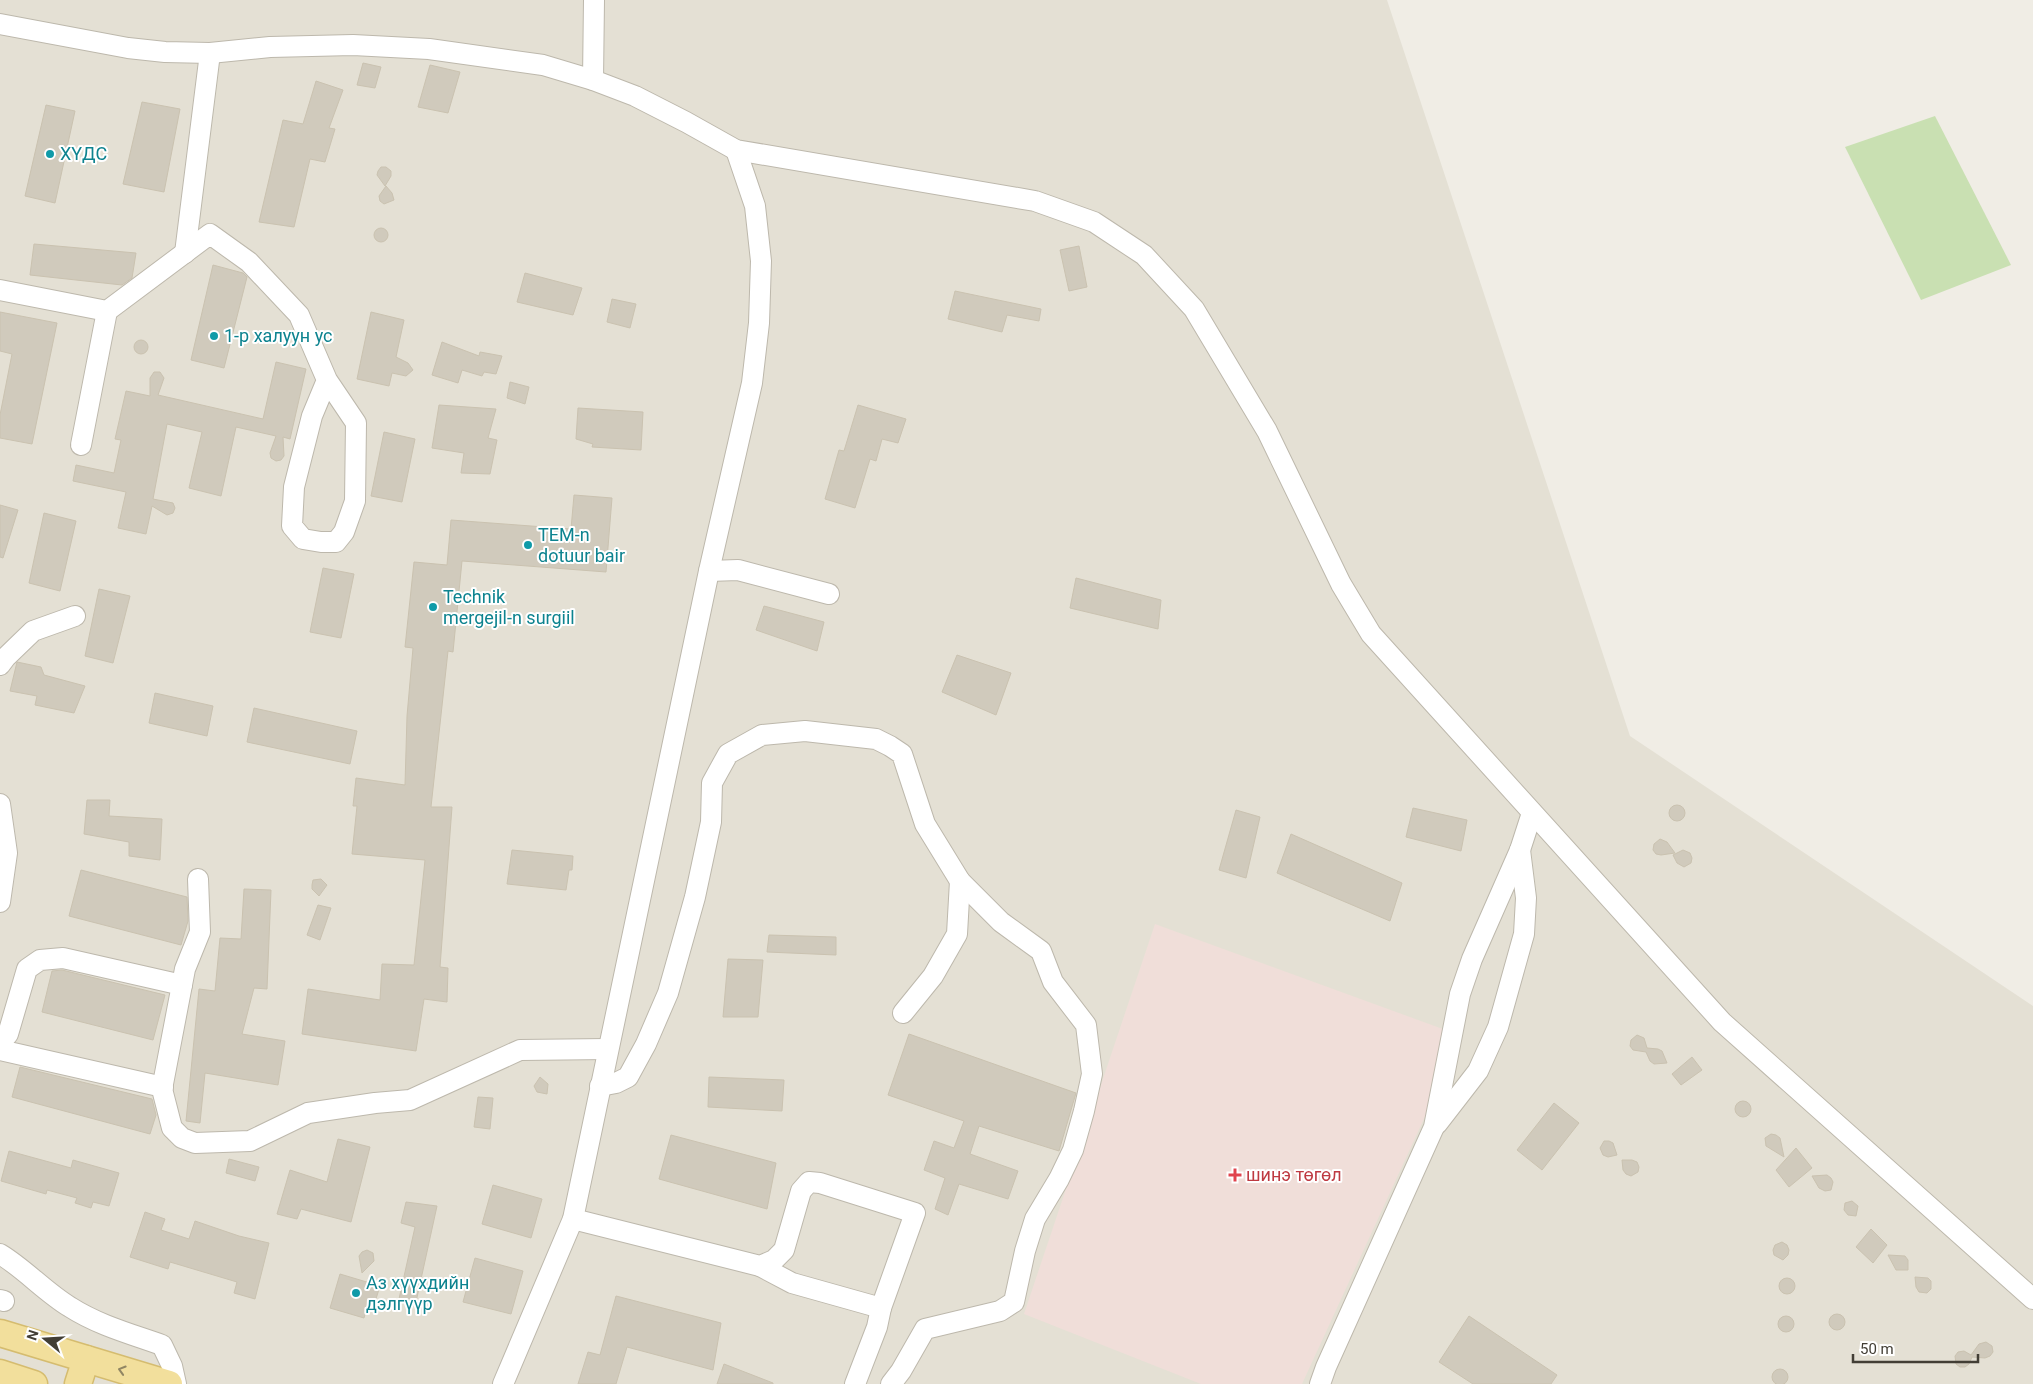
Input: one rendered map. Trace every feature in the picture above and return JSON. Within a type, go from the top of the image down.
[{"type":"main road","points":[[0,1333],[169,1384]]},
{"type":"main road","points":[[78,1384],[86,1359]]},
{"type":"main road","points":[[0,1373],[34,1384]]},
{"type":"street","points":[[593,80],[594,0]]},
{"type":"street","points":[[0,24],[128,48],[165,52],[210,53],[270,47],[353,45],[429,50],[543,65],[593,80],[635,96],[736,150],[1035,201],[1094,222],[1144,255],[1194,310],[1262,422],[1341,584],[1371,634],[1722,1022],[2033,1299]]},
{"type":"street","points":[[185,253],[210,53]]},
{"type":"street","points":[[503,1384],[573,1219],[709,571],[752,383],[759,323],[761,261],[754,206],[736,150]]},
{"type":"street","points":[[82,445],[106,312],[210,234],[249,262],[299,315],[327,380],[356,423],[355,501],[344,532],[336,542],[302,539],[292,526],[294,487],[312,416],[327,380]]},
{"type":"street","points":[[0,290],[106,312]]},
{"type":"street","points":[[709,571],[738,570],[829,594]]},
{"type":"street","points":[[0,665],[33,631],[75,616]]},
{"type":"street","points":[[600,1086],[616,1083],[628,1077],[646,1044],[668,993],[695,897],[711,822],[712,783],[728,754],[762,735],[805,731],[876,739],[902,754],[925,824],[960,881],[1001,922],[1041,951],[1053,982],[1086,1025],[1092,1074],[1074,1150],[1035,1219],[1025,1251],[1014,1302],[1000,1312],[925,1329],[901,1371],[891,1384]]},
{"type":"street","points":[[0,804],[7,853],[0,902]]},
{"type":"street","points":[[1320,1384],[1434,1127],[1460,994],[1472,959],[1520,850],[1532,814]]},
{"type":"street","points":[[1434,1127],[1478,1071],[1498,1027],[1524,934],[1526,898],[1520,850]]},
{"type":"street","points":[[198,879],[200,932],[185,968],[163,1087],[172,1128],[182,1138],[195,1143],[250,1141],[308,1113],[410,1100],[520,1050],[608,1049]]},
{"type":"street","points":[[903,1013],[933,976],[957,934],[960,881]]},
{"type":"street","points":[[0,1043],[8,1034],[27,969],[40,960],[63,958],[182,985]]},
{"type":"street","points":[[0,1050],[163,1087]]},
{"type":"street","points":[[760,1266],[774,1260],[784,1250],[801,1191],[809,1182],[820,1182],[915,1213],[881,1308],[877,1327],[855,1384]]},
{"type":"street","points":[[573,1219],[760,1266],[792,1283],[881,1308]]},
{"type":"street","points":[[0,1254],[15,1263],[70,1307],[117,1330],[162,1345],[172,1366],[176,1384]]},
{"type":"shaded area","points":[[0,0],[1387,0],[1630,736],[2033,1006],[2033,1384],[0,1384]]},
{"type":"shaded area","name":"шинэ төгөл","points":[[1155,924],[1462,1036],[1302,1384],[1201,1384],[1024,1314]]},
{"type":"green space","points":[[1935,116],[2011,265],[1921,300],[1845,147]]},
{"type":"building","points":[[363,63],[381,67],[375,88],[357,85]]},
{"type":"building","points":[[430,65],[460,72],[448,113],[418,107]]},
{"type":"building","points":[[316,81],[343,90],[329,128],[335,129],[325,162],[310,159],[294,227],[259,222],[283,120],[303,124]]},
{"type":"building","points":[[142,102],[180,109],[164,192],[123,184]]},
{"type":"building","name":"ХҮДС","points":[[46,105],[75,111],[55,203],[25,196]]},
{"type":"building","points":[[381,167],[386,167],[391,171],[391,176],[385,186],[377,175]]},
{"type":"building","points":[[386,186],[392,193],[394,200],[384,204],[380,201],[379,196]]},
{"type":"building","points":[[378,228],[384,228],[388,235],[384,242],[378,242],[374,238],[374,232]]},
{"type":"building","points":[[34,244],[136,253],[132,278],[122,285],[30,275]]},
{"type":"building","points":[[1079,246],[1087,287],[1069,291],[1060,250]]},
{"type":"building","name":"1-р халуун ус","points":[[213,265],[243,273],[247,277],[224,368],[191,360]]},
{"type":"building","points":[[525,273],[582,288],[573,315],[517,302]]},
{"type":"building","points":[[955,291],[1041,309],[1039,321],[1007,315],[1002,332],[948,319]]},
{"type":"building","points":[[612,299],[636,304],[630,328],[607,322]]},
{"type":"building","points":[[0,312],[57,323],[32,444],[0,438],[0,415],[12,354],[0,351]]},
{"type":"building","points":[[371,312],[404,320],[396,357],[408,363],[413,370],[406,376],[392,373],[389,386],[357,379]]},
{"type":"building","points":[[138,340],[144,340],[148,347],[144,354],[138,354],[134,350],[134,344]]},
{"type":"building","points":[[442,342],[479,356],[480,352],[502,356],[496,374],[484,372],[482,376],[462,370],[458,383],[432,375]]},
{"type":"building","points":[[276,362],[306,369],[290,439],[283,437],[284,456],[281,460],[276,461],[271,458],[270,453],[276,436],[236,427],[221,496],[189,488],[202,432],[167,424],[153,499],[173,503],[175,508],[173,513],[167,515],[152,506],[146,534],[118,528],[126,492],[73,481],[76,465],[114,473],[121,440],[115,439],[126,391],[150,396],[150,378],[154,372],[160,372],[164,378],[158,395],[263,419]]},
{"type":"building","points":[[510,382],[529,387],[525,404],[507,398]]},
{"type":"building","points":[[439,405],[496,409],[488,438],[497,440],[490,474],[461,473],[464,453],[432,448]]},
{"type":"building","points":[[858,405],[906,419],[898,443],[882,439],[876,461],[870,459],[855,508],[825,499],[839,450],[844,451]]},
{"type":"building","points":[[578,408],[643,412],[641,450],[592,447],[593,444],[576,439]]},
{"type":"building","points":[[384,432],[415,439],[402,502],[371,496]]},
{"type":"building","points":[[574,495],[612,498],[606,572],[462,561],[453,652],[448,651],[431,807],[452,807],[440,967],[448,968],[447,1002],[424,999],[416,1051],[302,1034],[308,989],[380,1000],[382,964],[414,965],[425,860],[352,854],[357,806],[353,806],[356,778],[405,785],[407,716],[413,648],[405,647],[414,562],[447,565],[451,520],[571,529]]},
{"type":"building","points":[[0,505],[18,510],[3,558],[0,557]]},
{"type":"building","points":[[44,513],[76,521],[60,591],[29,583]]},
{"type":"building","points":[[323,568],[354,574],[341,638],[310,632]]},
{"type":"building","points":[[1076,578],[1161,600],[1158,629],[1070,608]]},
{"type":"building","points":[[99,589],[130,596],[113,663],[85,656]]},
{"type":"building","points":[[764,606],[824,622],[817,651],[756,630]]},
{"type":"building","points":[[957,655],[1011,673],[996,715],[942,692]]},
{"type":"building","points":[[17,662],[41,667],[44,675],[85,686],[74,713],[35,705],[37,696],[10,691]]},
{"type":"building","points":[[155,693],[213,706],[207,736],[149,723]]},
{"type":"building","points":[[254,708],[357,731],[350,764],[247,742]]},
{"type":"building","points":[[87,800],[110,800],[109,816],[162,819],[160,860],[129,856],[129,842],[84,834]]},
{"type":"building","points":[[1677,805],[1683,807],[1685,813],[1683,819],[1677,821],[1671,819],[1669,813],[1671,807]]},
{"type":"building","points":[[1413,808],[1467,820],[1461,851],[1406,837]]},
{"type":"building","points":[[1236,810],[1260,817],[1246,878],[1219,870]]},
{"type":"building","points":[[1291,834],[1402,883],[1390,921],[1277,873]]},
{"type":"building","points":[[1660,839],[1667,842],[1675,853],[1656,854],[1653,850],[1654,844]]},
{"type":"building","points":[[512,850],[573,856],[572,870],[569,870],[566,890],[507,884]]},
{"type":"building","points":[[1683,850],[1690,853],[1692,858],[1691,863],[1684,867],[1677,863],[1673,855]]},
{"type":"building","points":[[81,870],[187,897],[188,921],[181,945],[69,916]]},
{"type":"building","points":[[321,879],[327,885],[319,896],[312,889],[312,885],[313,880]]},
{"type":"building","points":[[244,889],[271,890],[267,989],[254,988],[242,1034],[285,1041],[278,1085],[205,1073],[200,1123],[186,1121],[199,989],[215,991],[220,938],[241,939]]},
{"type":"building","points":[[318,905],[331,908],[320,940],[307,935]]},
{"type":"building","points":[[769,935],[836,937],[836,955],[767,952]]},
{"type":"building","points":[[728,959],[763,960],[758,1017],[723,1017]]},
{"type":"building","points":[[62,970],[165,995],[153,1040],[42,1012],[52,971]]},
{"type":"building","points":[[909,1034],[1076,1093],[1059,1151],[979,1126],[970,1154],[1018,1171],[1008,1199],[959,1184],[948,1215],[935,1209],[945,1178],[924,1170],[934,1141],[954,1148],[964,1121],[888,1095]]},
{"type":"building","points":[[1637,1035],[1644,1038],[1647,1048],[1662,1051],[1667,1063],[1654,1064],[1650,1061],[1646,1052],[1633,1050],[1630,1046],[1631,1040]]},
{"type":"building","points":[[1692,1057],[1702,1070],[1681,1085],[1672,1074]]},
{"type":"building","points":[[20,1067],[152,1099],[156,1115],[150,1134],[12,1097]]},
{"type":"building","points":[[540,1077],[548,1084],[547,1094],[537,1092],[534,1086]]},
{"type":"building","points":[[709,1077],[784,1080],[782,1111],[708,1107]]},
{"type":"building","points":[[478,1097],[493,1098],[490,1129],[474,1127]]},
{"type":"building","points":[[1743,1101],[1749,1103],[1751,1109],[1749,1115],[1743,1117],[1737,1115],[1735,1109],[1737,1103]]},
{"type":"building","points":[[1554,1103],[1579,1123],[1542,1170],[1517,1150]]},
{"type":"building","points":[[1771,1134],[1780,1138],[1784,1157],[1766,1146],[1765,1138]]},
{"type":"building","points":[[671,1135],[776,1163],[767,1209],[659,1179]]},
{"type":"building","points":[[338,1139],[370,1147],[351,1222],[301,1209],[297,1219],[277,1214],[290,1170],[327,1182]]},
{"type":"building","points":[[1604,1141],[1613,1143],[1617,1155],[1608,1157],[1603,1155],[1600,1148]]},
{"type":"building","points":[[1796,1148],[1812,1168],[1789,1187],[1776,1170]]},
{"type":"building","points":[[9,1151],[71,1168],[73,1160],[119,1173],[109,1206],[93,1202],[91,1208],[75,1203],[77,1198],[47,1190],[46,1194],[1,1181]]},
{"type":"building","points":[[229,1159],[259,1167],[255,1181],[226,1173]]},
{"type":"building","points":[[1622,1160],[1637,1162],[1638,1172],[1631,1176],[1626,1174],[1623,1170]]},
{"type":"building","points":[[1827,1175],[1833,1182],[1831,1190],[1825,1191],[1819,1188],[1812,1176]]},
{"type":"building","points":[[493,1185],[542,1199],[531,1238],[482,1224]]},
{"type":"building","points":[[1852,1201],[1858,1206],[1856,1216],[1848,1215],[1844,1210],[1845,1203]]},
{"type":"building","points":[[406,1202],[437,1206],[416,1302],[399,1299],[415,1227],[401,1223]]},
{"type":"building","points":[[145,1212],[165,1219],[161,1230],[189,1239],[195,1221],[239,1236],[269,1243],[255,1299],[234,1293],[237,1282],[170,1262],[168,1269],[130,1257]]},
{"type":"building","points":[[1871,1229],[1887,1245],[1873,1263],[1856,1247]]},
{"type":"building","points":[[1782,1242],[1787,1245],[1789,1250],[1788,1255],[1783,1260],[1774,1255],[1773,1250],[1775,1245]]},
{"type":"building","points":[[367,1250],[373,1253],[374,1261],[362,1273],[359,1256]]},
{"type":"building","points":[[1888,1255],[1905,1256],[1908,1260],[1908,1270],[1896,1270]]},
{"type":"building","points":[[475,1258],[523,1271],[511,1314],[463,1302]]},
{"type":"building","name":"Аз хүүхдийн дэлгүүр","points":[[340,1274],[380,1286],[375,1302],[369,1300],[364,1318],[330,1308]]},
{"type":"building","points":[[1915,1277],[1928,1278],[1931,1281],[1931,1289],[1927,1293],[1919,1292],[1916,1287]]},
{"type":"building","points":[[1784,1278],[1790,1278],[1795,1283],[1793,1292],[1784,1294],[1779,1289],[1779,1283]]},
{"type":"building","points":[[616,1296],[721,1323],[713,1370],[627,1347],[616,1384],[578,1384],[588,1352],[600,1355]]},
{"type":"building","points":[[1837,1314],[1843,1316],[1845,1322],[1843,1328],[1837,1330],[1831,1328],[1829,1322],[1831,1316]]},
{"type":"building","points":[[1469,1316],[1557,1375],[1551,1384],[1473,1384],[1439,1362]]},
{"type":"building","points":[[1783,1316],[1789,1316],[1794,1321],[1792,1330],[1783,1332],[1778,1327],[1778,1321]]},
{"type":"building","points":[[1986,1342],[1992,1346],[1993,1352],[1990,1356],[1985,1358],[1972,1357],[1969,1364],[1965,1367],[1960,1367],[1956,1364],[1955,1356],[1958,1352],[1964,1351],[1971,1355],[1979,1344]]},
{"type":"building","points":[[724,1364],[773,1383],[773,1384],[717,1384]]},
{"type":"building","points":[[1780,1369],[1786,1371],[1788,1377],[1786,1383],[1780,1385],[1774,1383],[1772,1377],[1774,1371]]},
{"type":"place","name":"ХҮДС","points":[[50,154]]},
{"type":"place","name":"1-р халуун ус","points":[[214,336]]},
{"type":"place","name":"TEM-n dotuur bair","points":[[528,545]]},
{"type":"place","name":"Technik mergejil-n surgiil","points":[[433,607]]},
{"type":"place","name":"шинэ төгөл","points":[[1235,1175]]},
{"type":"place","name":"Аз хүүхдийн дэлгүүр","points":[[356,1293]]}]
